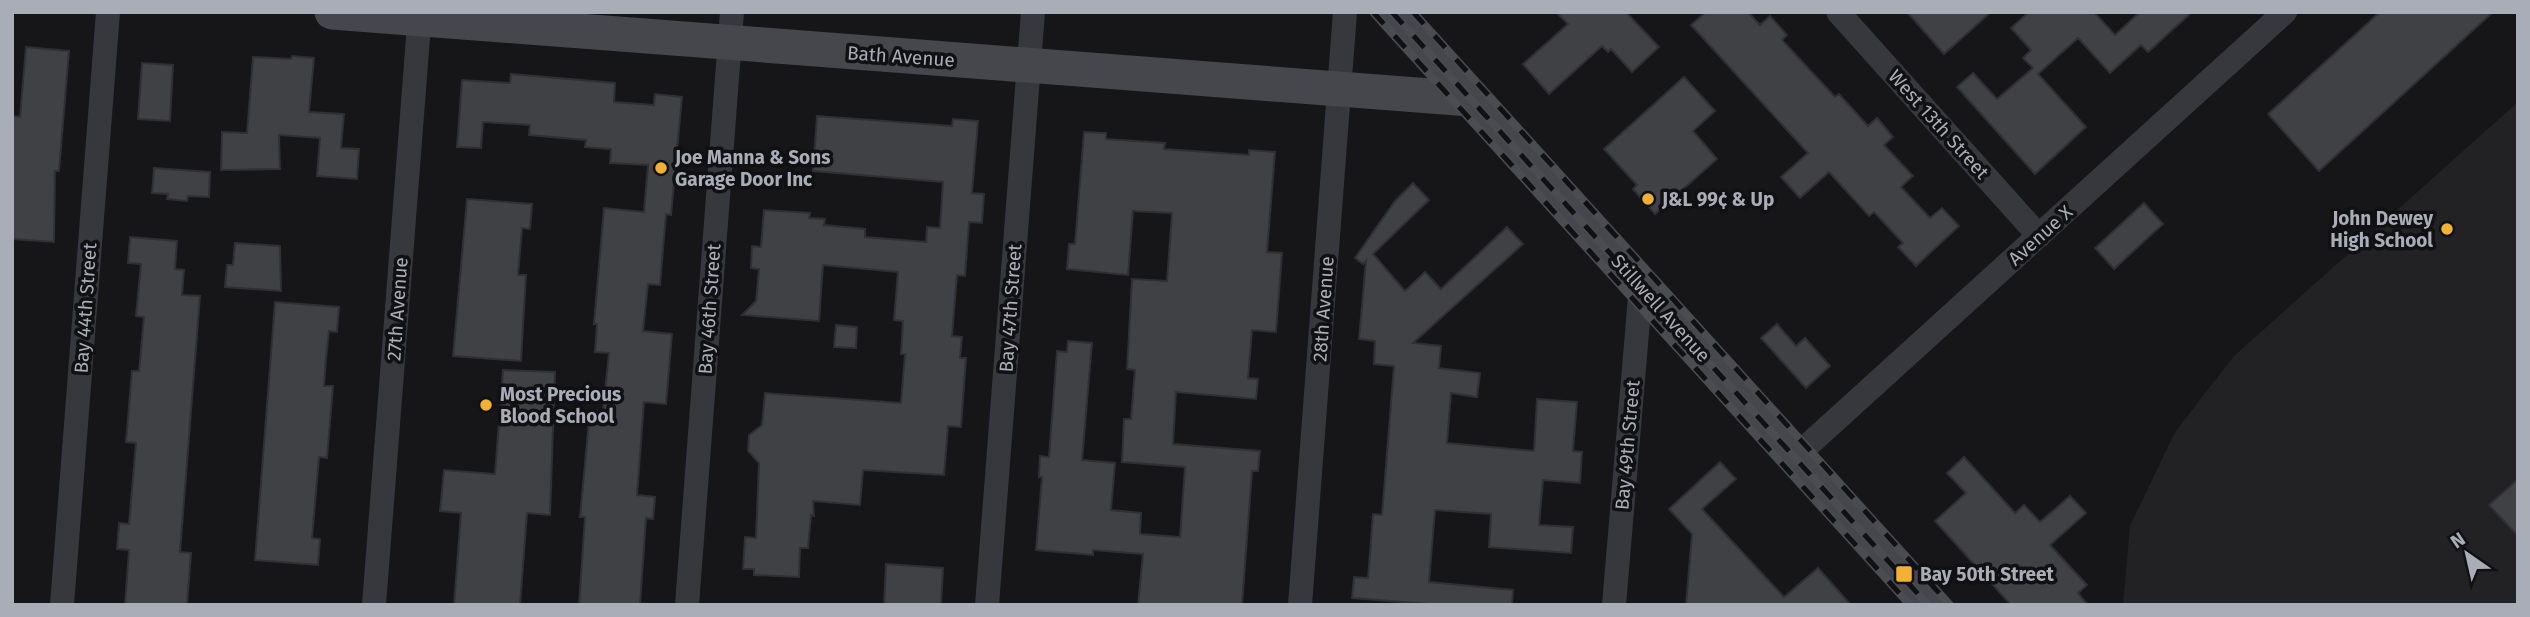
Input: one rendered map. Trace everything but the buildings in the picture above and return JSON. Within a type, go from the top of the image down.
[{"type":"street","name":"Bay 44th Street","points":[[62,605],[107,12]]},
{"type":"street","name":"Bath Avenue","points":[[332,12],[731,27],[1028,65],[1470,99]]},
{"type":"street","name":"Bay 47th Street","points":[[987,605],[1033,12]]},
{"type":"street","name":"28th Avenue","points":[[1300,605],[1345,12]]},
{"type":"street","name":"Stillwell Avenue","points":[[1391,12],[1641,285],[1922,601]]},
{"type":"street","name":"West 13th Street","points":[[1838,12],[2039,236]]},
{"type":"street","name":"27th Avenue","points":[[374,605],[420,16]]},
{"type":"street","name":"Avenue X","points":[[1796,457],[2039,236],[2269,18]]},
{"type":"street","name":"Bay 46th Street","points":[[687,605],[731,27]]},
{"type":"street","name":"Bay 49th Street","points":[[1614,605],[1641,285]]},
{"type":"shaded area","name":"John Dewey High School","points":[[2518,102],[2518,605],[2123,605],[2130,526],[2175,432],[2234,356]]},
{"type":"railway","points":[[1373,12],[1910,605]]},
{"type":"railway","points":[[1392,12],[1928,605]]},
{"type":"railway","points":[[1413,12],[1950,605]]},
{"type":"place","name":"Joe Manna & Sons Garage Door Inc","points":[[661,168]]},
{"type":"place","name":"J&L 99¢ & Up","points":[[1648,199]]},
{"type":"place","name":"John Dewey High School","points":[[2447,229]]},
{"type":"place","name":"Most Precious Blood School","points":[[486,405]]},
{"type":"place","name":"Bay 50th Street","points":[[1904,574]]}]
